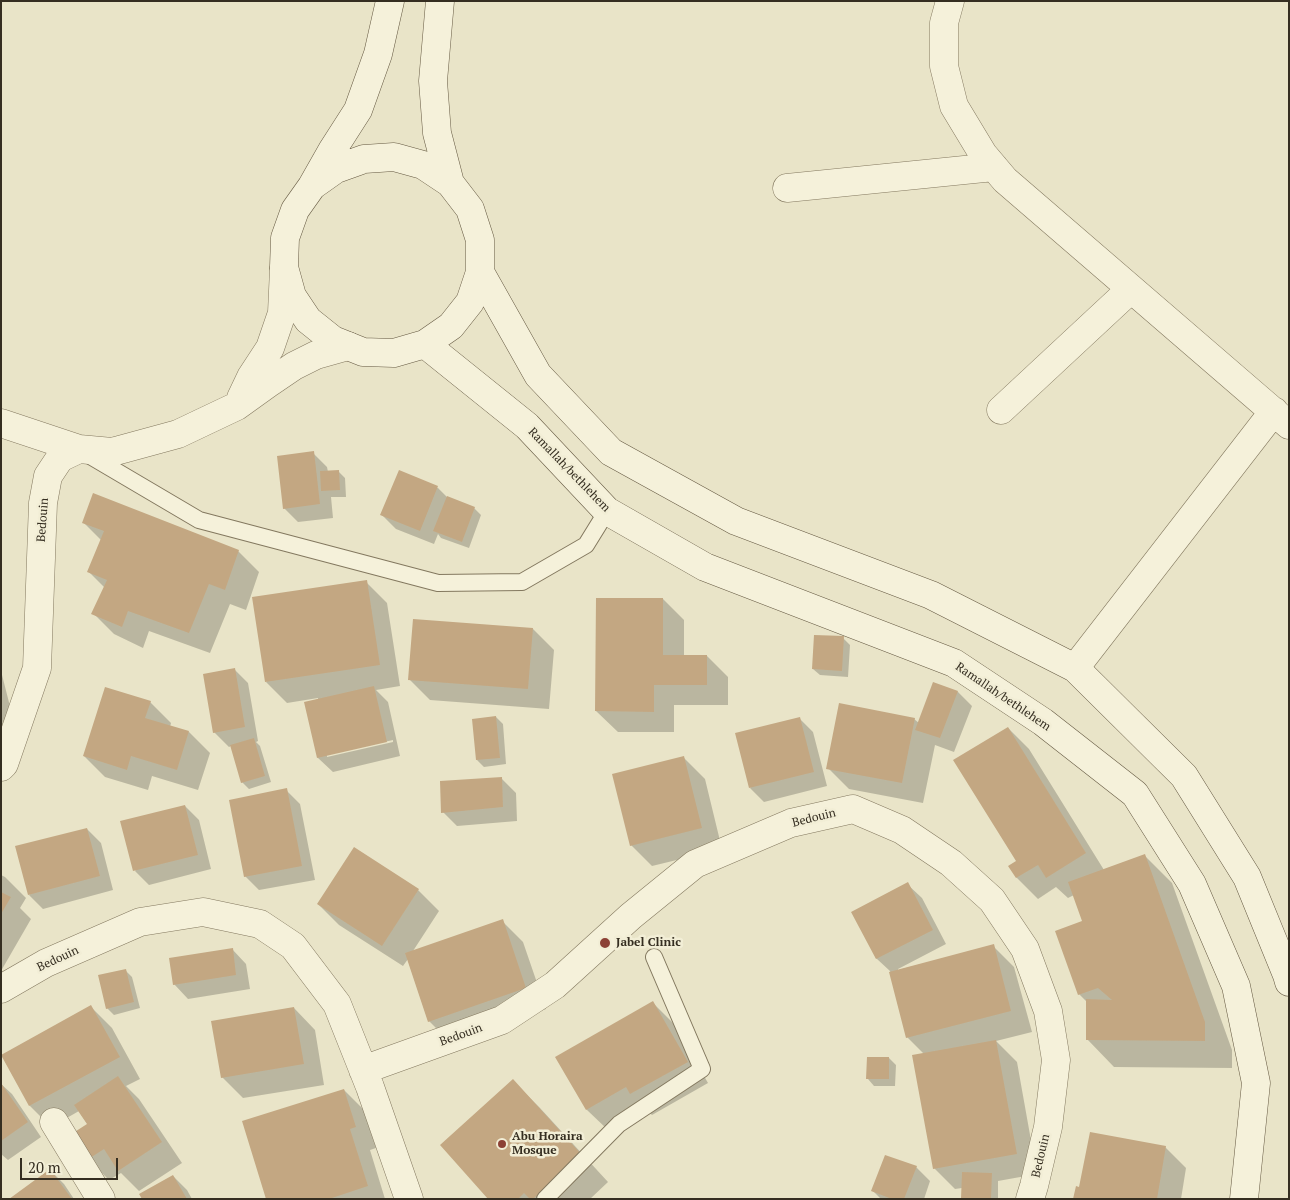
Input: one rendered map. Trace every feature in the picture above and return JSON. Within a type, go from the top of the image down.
[{"type":"street","points":[[237,406],[251,377],[270,348],[282,313],[285,238],[288,228],[295,210],[312,186],[358,110],[378,54],[390,1]]},
{"type":"street","points":[[440,1],[433,81],[437,133],[450,183]]},
{"type":"street","points":[[950,1],[944,23],[944,66],[954,106],[983,154],[1005,180],[1281,418],[1075,668]]},
{"type":"street","points":[[284,267],[292,296],[308,320],[333,340],[363,352],[394,353],[425,344],[451,326],[470,302],[480,272],[480,240],[470,209],[450,183],[423,165],[394,157],[364,159],[336,168],[312,186]]},
{"type":"street","points":[[787,188],[994,167]]},
{"type":"street","points":[[480,272],[538,375],[611,452],[736,521],[930,596],[1075,668],[1184,776],[1247,877],[1289,982]]},
{"type":"street","points":[[1001,410],[1131,288]]},
{"type":"street","name":"Ramallah/bethlehem","points":[[425,344],[527,426],[607,511],[705,568],[954,663],[1043,722],[1135,794],[1192,884],[1236,986],[1256,1083],[1244,1199]]},
{"type":"street","points":[[1,423],[79,449],[112,452],[178,434],[237,406],[294,366],[316,356],[348,346]]},
{"type":"street","name":"Bedouin","points":[[1,767],[4,764],[37,668],[43,503],[48,476],[60,458],[79,449]]},
{"type":"street","name":"Bedouin","points":[[363,1070],[502,1020],[555,985],[631,916],[694,864],[791,823],[853,808],[902,830],[951,863],[992,900],[1024,949],[1048,1011],[1056,1060],[1048,1127],[1030,1199]]},
{"type":"street","name":"Bedouin","points":[[1,989],[46,963],[140,922],[203,912],[260,924],[293,946],[337,1004],[363,1070],[409,1199]]},
{"type":"street","points":[[54,1122],[101,1199]]},
{"type":"lane","points":[[79,449],[200,520],[438,583],[522,582],[586,545],[607,511]]},
{"type":"lane","points":[[546,1199],[619,1124],[702,1069],[654,957]]},
{"type":"building","points":[[314,451],[320,504],[283,509],[277,456]]},
{"type":"building","points":[[339,470],[340,490],[321,491],[320,471]]},
{"type":"building","points":[[399,470],[438,486],[420,531],[380,515]]},
{"type":"building","points":[[93,493],[239,550],[225,590],[209,584],[189,633],[128,611],[122,627],[91,614],[107,580],[87,572],[104,531],[82,523]]},
{"type":"building","points":[[447,496],[475,507],[462,542],[433,531]]},
{"type":"building","points":[[367,580],[380,665],[265,682],[252,597]]},
{"type":"building","points":[[596,598],[663,598],[663,655],[707,655],[707,685],[654,685],[654,712],[595,711]]},
{"type":"building","points":[[413,619],[533,628],[528,689],[408,680]]},
{"type":"building","points":[[814,635],[844,636],[842,671],[812,669]]},
{"type":"building","points":[[235,668],[245,727],[213,733],[203,674]]},
{"type":"building","points":[[933,682],[958,691],[940,738],[915,730]]},
{"type":"building","points":[[374,686],[387,742],[317,758],[304,702]]},
{"type":"building","points":[[105,687],[151,701],[145,718],[189,731],[177,770],[131,756],[127,770],[83,756]]},
{"type":"building","points":[[839,703],[915,718],[902,783],[826,769]]},
{"type":"building","points":[[496,716],[500,758],[476,760],[472,719]]},
{"type":"building","points":[[800,717],[814,772],[749,788],[735,733]]},
{"type":"building","points":[[1008,727],[1086,853],[1046,878],[1038,865],[1016,878],[1008,866],[1016,861],[953,760]]},
{"type":"building","points":[[254,738],[265,776],[241,783],[230,745]]},
{"type":"building","points":[[684,756],[702,828],[630,846],[612,774]]},
{"type":"building","points":[[502,777],[503,807],[441,813],[440,781]]},
{"type":"building","points":[[287,788],[302,866],[244,877],[229,800]]},
{"type":"building","points":[[185,805],[198,855],[133,871],[120,821]]},
{"type":"building","points":[[87,828],[100,876],[28,895],[15,846]]},
{"type":"building","points":[[354,847],[419,889],[382,946],[317,904]]},
{"type":"building","points":[[1145,854],[1205,1022],[1205,1041],[1086,1040],[1086,999],[1112,1000],[1098,988],[1078,995],[1055,931],[1082,921],[1068,882]]},
{"type":"building","points":[[908,882],[933,930],[876,959],[851,912]]},
{"type":"building","points":[[1,892],[11,897],[1,914]]},
{"type":"building","points":[[503,919],[526,988],[428,1022],[405,953]]},
{"type":"building","points":[[994,944],[1011,1011],[906,1038],[889,972]]},
{"type":"building","points":[[233,948],[236,975],[173,985],[169,958]]},
{"type":"building","points":[[126,969],[134,1002],[106,1009],[98,975]]},
{"type":"building","points":[[653,1001],[688,1062],[630,1094],[626,1087],[586,1110],[555,1057]]},
{"type":"building","points":[[91,1005],[120,1057],[29,1106],[1,1055]]},
{"type":"building","points":[[294,1007],[304,1064],[221,1078],[211,1021]]},
{"type":"building","points":[[996,1040],[1017,1154],[933,1169],[912,1055]]},
{"type":"building","points":[[867,1057],[889,1057],[889,1079],[866,1079]]},
{"type":"building","points":[[118,1076],[162,1142],[118,1171],[104,1149],[87,1160],[70,1135],[87,1124],[74,1105]]},
{"type":"building","points":[[513,1079],[582,1155],[533,1199],[530,1199],[524,1193],[518,1199],[488,1199],[440,1145]]},
{"type":"building","points":[[1,1083],[28,1122],[1,1141]]},
{"type":"building","points":[[344,1089],[356,1127],[350,1129],[368,1186],[329,1199],[266,1199],[242,1121]]},
{"type":"building","points":[[1090,1132],[1166,1146],[1157,1199],[1073,1199],[1076,1186],[1079,1187]]},
{"type":"building","points":[[885,1155],[917,1166],[904,1199],[892,1199],[871,1191]]},
{"type":"building","points":[[50,1169],[72,1199],[9,1199]]},
{"type":"building","points":[[962,1172],[992,1173],[991,1199],[961,1199]]},
{"type":"building","points":[[173,1175],[187,1199],[142,1199],[139,1194]]},
{"type":"place","name":"Jabel Clinic","points":[[605,943]]},
{"type":"place","name":"Abu Horaira Mosque","points":[[502,1144]]}]
